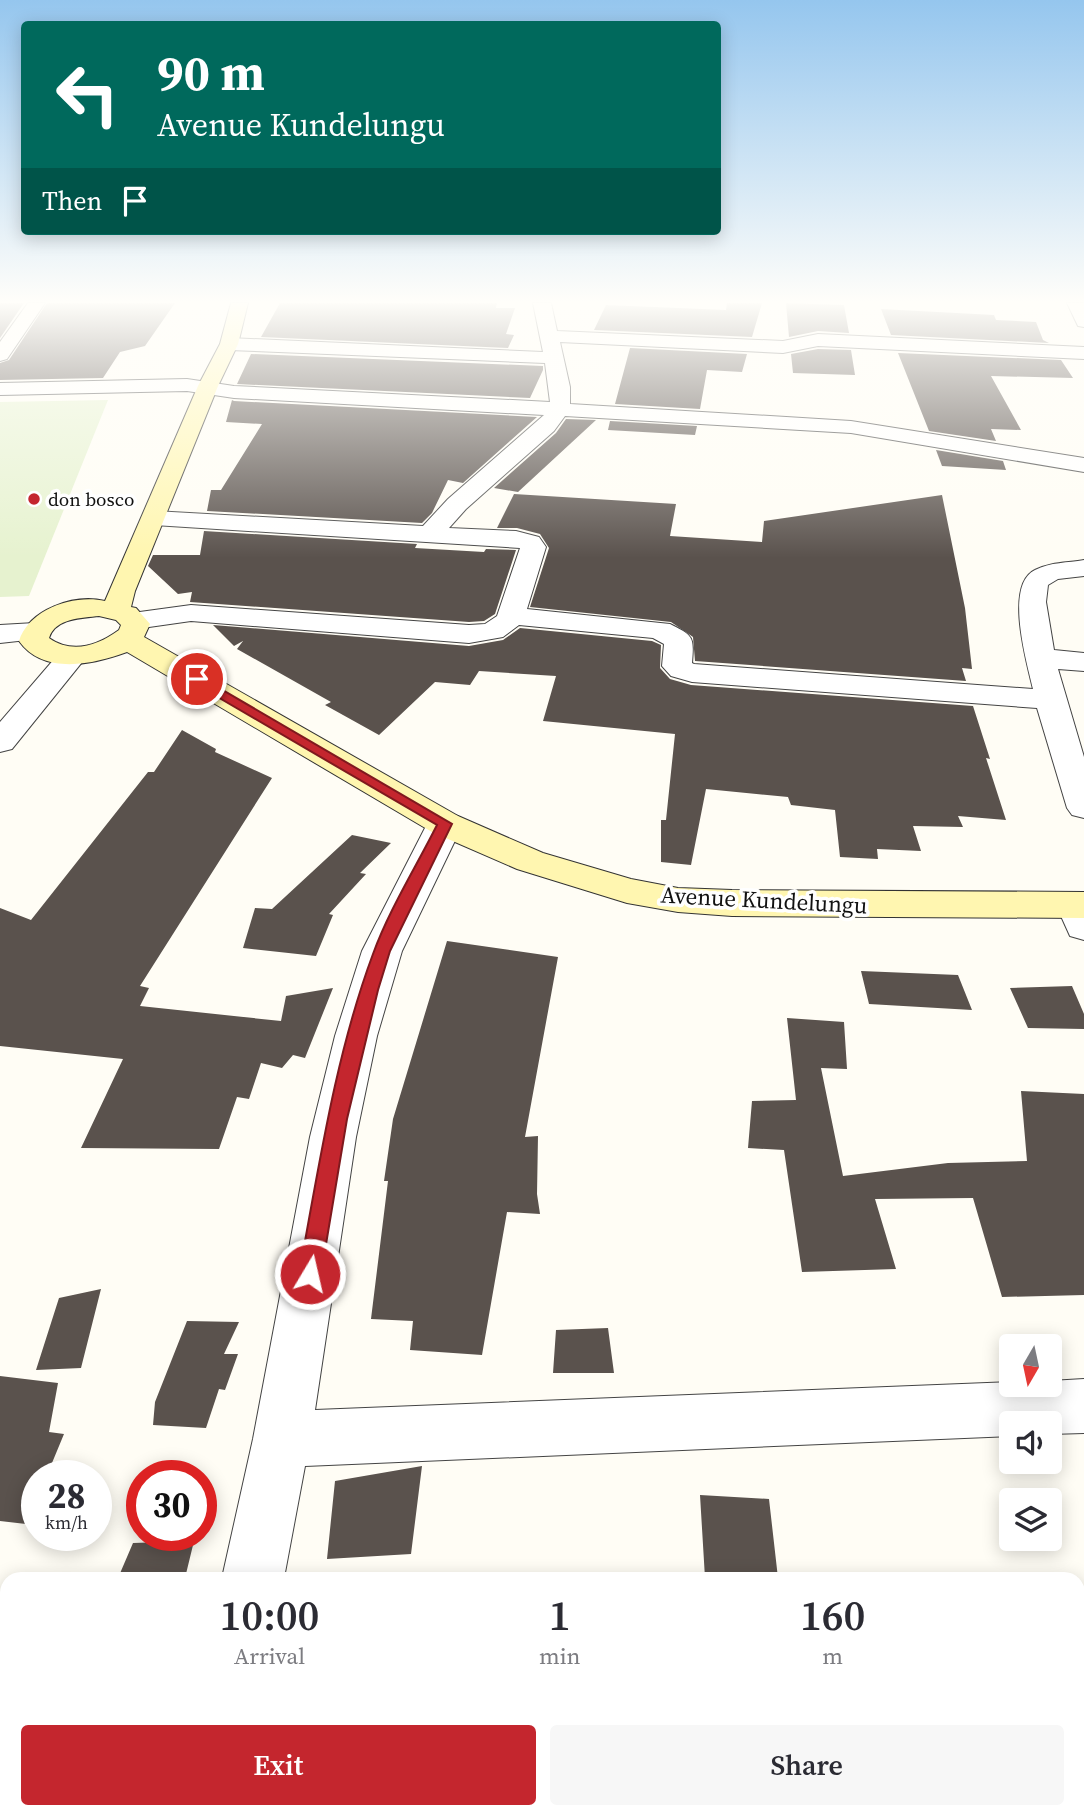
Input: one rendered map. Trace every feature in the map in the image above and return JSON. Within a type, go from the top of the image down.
[{"type":"street","points":[[0,389],[84,388]]},
{"type":"street","points":[[154,519],[522,540],[533,544],[511,616],[505,626],[498,630],[468,634],[191,613],[126,623],[89,608],[59,615],[44,623],[35,632],[34,641],[40,649],[72,656],[103,652],[126,623],[121,591],[154,519],[207,388]]},
{"type":"street","points":[[216,388],[234,392],[830,424],[1084,465]]},
{"type":"street","points":[[430,534],[457,504],[546,426],[560,409],[560,388]]},
{"type":"street","points":[[1084,568],[1055,572],[1035,582],[1032,597],[1049,701],[1084,808]]},
{"type":"street","points":[[511,616],[660,630],[679,640],[677,666],[692,673],[1049,701]]},
{"type":"street","name":"Avenue Kundelungu","points":[[126,623],[445,824],[530,861],[591,882],[678,900],[1081,913]]},
{"type":"street","points":[[0,634],[35,632]]},
{"type":"street","points":[[0,742],[72,656]]},
{"type":"street","points":[[1040,658],[1084,662]]},
{"type":"street","points":[[254,1572],[282,1439],[333,1137],[356,1036],[382,951],[445,824]]},
{"type":"street","points":[[282,1439],[1084,1406]]},
{"type":"green space","name":"don bosco","points":[[108,400],[29,596],[0,597],[0,402]]},
{"type":"building","points":[[316,388],[535,388],[530,398]]},
{"type":"building","points":[[619,388],[704,388],[700,409],[615,404]]},
{"type":"building","points":[[912,388],[998,388],[1021,430],[991,429],[996,441],[929,431]]},
{"type":"building","points":[[232,400],[537,417],[463,483],[448,480],[432,513],[422,523],[207,511],[211,490],[221,490],[262,424],[226,422]]},
{"type":"building","points":[[566,419],[596,420],[518,492],[494,488],[556,433]]},
{"type":"building","points":[[610,421],[697,426],[695,435],[608,430]]},
{"type":"building","points":[[936,450],[1003,461],[1006,470],[942,466]]},
{"type":"building","points":[[514,494],[676,504],[670,536],[762,542],[764,521],[942,495],[965,608],[972,669],[962,668],[966,681],[695,661],[693,637],[671,622],[530,607],[549,548],[540,534],[517,528],[497,528]]},
{"type":"building","points":[[204,531],[417,544],[415,548],[484,552],[486,549],[516,550],[495,614],[484,621],[469,622],[190,602],[192,592],[178,594],[148,566],[153,555],[200,555]]},
{"type":"building","points":[[213,625],[469,646],[503,640],[520,628],[652,641],[661,645],[660,668],[670,679],[691,685],[973,706],[1006,820],[958,816],[963,827],[913,826],[921,851],[877,849],[878,859],[840,857],[835,810],[791,805],[788,797],[706,789],[691,865],[661,862],[661,820],[666,820],[675,734],[543,721],[556,676],[479,671],[470,685],[435,682],[379,735],[325,705],[331,702],[237,649],[243,641],[234,646]]},
{"type":"building","points":[[182,730],[216,749],[215,752],[272,778],[140,986],[149,988],[140,1006],[281,1021],[286,996],[333,988],[305,1058],[293,1055],[282,1068],[261,1063],[249,1099],[237,1097],[219,1149],[81,1148],[123,1059],[0,1046],[0,908],[31,920],[148,772],[154,772]]},
{"type":"building","points":[[352,835],[391,843],[360,873],[366,874],[329,914],[333,915],[316,956],[243,948],[255,908],[272,909]]},
{"type":"building","points":[[447,941],[558,957],[525,1137],[538,1136],[537,1194],[540,1214],[507,1212],[482,1355],[410,1350],[413,1321],[371,1319],[388,1181],[384,1181],[393,1119]]},
{"type":"building","points":[[861,971],[958,975],[972,1010],[869,1004]]},
{"type":"building","points":[[1072,986],[1084,1014],[1084,1029],[1028,1028],[1010,988]]},
{"type":"building","points":[[787,1018],[844,1022],[847,1069],[821,1068],[843,1176],[948,1163],[1027,1161],[1021,1091],[1084,1094],[1084,1295],[1002,1297],[973,1198],[875,1199],[896,1269],[802,1272],[784,1150],[748,1148],[752,1101],[796,1100]]},
{"type":"building","points":[[101,1289],[81,1368],[36,1370],[59,1298]]},
{"type":"building","points":[[187,1321],[239,1322],[224,1354],[238,1354],[225,1390],[219,1389],[206,1428],[153,1425],[155,1402]]},
{"type":"building","points":[[608,1328],[614,1373],[553,1373],[556,1330]]},
{"type":"building","points":[[0,1376],[58,1383],[49,1432],[64,1434],[53,1460],[21,1460],[21,1523],[0,1521]]},
{"type":"building","points":[[422,1466],[411,1554],[327,1559],[335,1481]]},
{"type":"building","points":[[700,1495],[769,1499],[777,1572],[705,1572]]},
{"type":"building","points":[[130,1551],[192,1551],[186,1572],[121,1572]]},
{"type":"place","name":"don bosco","points":[[34,499]]},
{"type":"route","points":[[197,679],[445,824],[382,951],[356,1036],[328,1165],[310,1274]]}]
